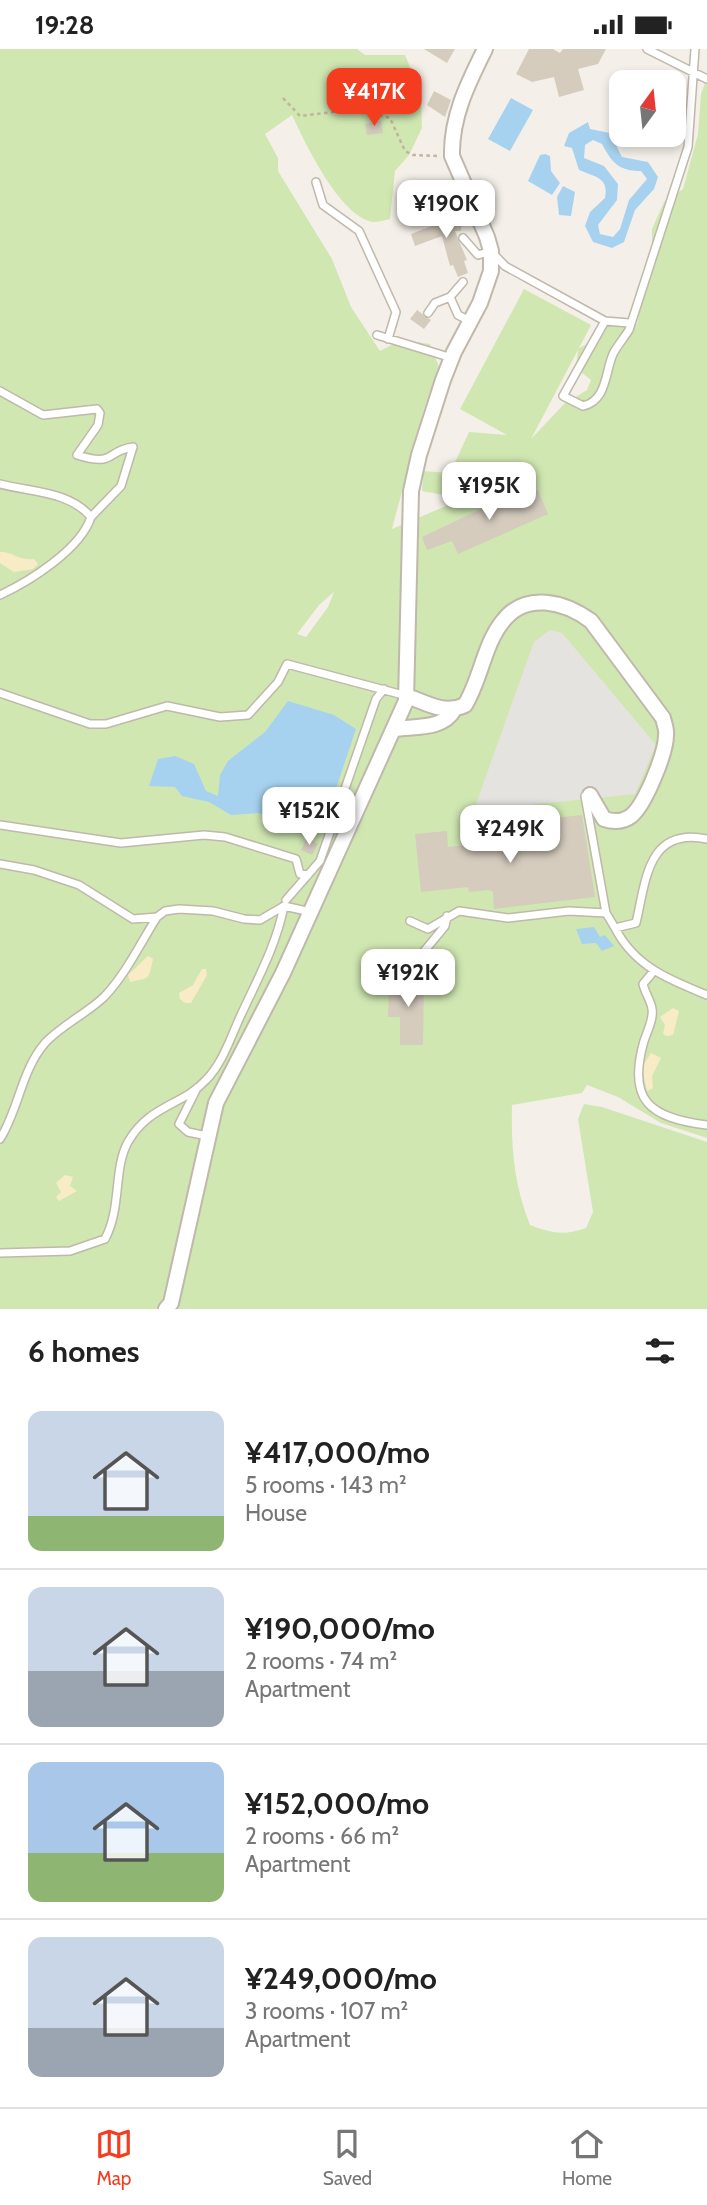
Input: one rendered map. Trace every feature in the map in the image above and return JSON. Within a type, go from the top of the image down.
[{"type":"street","points":[[166,1309],[171,1303],[216,1103],[311,912],[407,696],[411,492],[419,455],[452,358],[471,322],[488,279],[491,251],[452,156],[456,117],[485,49]]},
{"type":"street","points":[[407,696],[440,709],[454,710],[465,705],[498,629],[516,609],[534,602],[550,601],[579,612],[591,621],[663,718],[667,734],[661,758],[640,804],[631,816],[613,821],[604,819],[588,795]]},
{"type":"street","points":[[394,729],[441,723],[450,719],[454,710]]},
{"type":"lane","points":[[647,49],[707,79]]},
{"type":"lane","points":[[605,321],[563,396],[583,406],[595,400],[603,387],[614,353],[629,323],[688,147],[695,49]]},
{"type":"lane","points":[[316,182],[323,205],[359,231],[396,313],[388,339]]},
{"type":"lane","points":[[463,238],[478,255],[491,251],[505,266],[605,321],[629,323]]},
{"type":"lane","points":[[428,313],[435,303],[450,297],[463,282]]},
{"type":"lane","points":[[450,297],[458,315],[471,322]]},
{"type":"lane","points":[[377,335],[452,358]]},
{"type":"lane","points":[[0,391],[43,415],[97,409],[100,413],[98,425],[77,455],[94,461],[108,460],[133,447],[121,486],[91,517],[84,534],[36,576],[0,595]]},
{"type":"lane","points":[[0,484],[62,497],[82,506],[91,517]]},
{"type":"lane","points":[[0,692],[90,724],[106,724],[167,706],[220,717],[248,715],[278,682],[287,664],[407,696]]},
{"type":"lane","points":[[0,1139],[9,1125],[23,1081],[45,1044],[82,1016],[120,979],[157,917],[165,911],[199,909],[260,920],[285,903],[320,861],[376,699],[384,689]]},
{"type":"lane","points":[[588,795],[606,913],[640,961],[653,972],[707,995]]},
{"type":"lane","points":[[0,825],[121,843],[204,835],[225,837],[296,859],[300,874],[308,875]]},
{"type":"lane","points":[[615,928],[636,923],[648,866],[664,844],[678,838],[707,839]]},
{"type":"lane","points":[[0,864],[34,870],[79,885],[133,919],[157,917]]},
{"type":"lane","points":[[285,903],[311,912]]},
{"type":"lane","points":[[207,1136],[188,1132],[179,1124],[197,1088],[221,1059],[278,937],[285,903]]},
{"type":"lane","points":[[410,921],[428,929],[446,916],[469,910],[508,918],[569,911],[606,913]]},
{"type":"lane","points":[[399,967],[402,954],[421,955],[445,926],[446,916]]},
{"type":"lane","points":[[653,972],[643,984],[652,1010],[636,1069],[636,1081],[647,1101],[664,1115],[707,1125]]},
{"type":"lane","points":[[0,1253],[71,1251],[105,1239],[116,1210],[120,1163],[129,1139],[155,1111],[197,1088]]},
{"type":"path","points":[[283,98],[300,116],[358,109],[390,118],[405,151],[413,155],[452,156]]},
{"type":"green space","points":[[0,49],[357,49],[365,55],[405,55],[421,93],[422,128],[409,155],[395,171],[390,219],[373,222],[348,207],[325,177],[292,115],[265,134],[278,158],[278,171],[332,259],[351,307],[380,351],[401,340],[430,344],[439,367],[424,409],[392,529],[514,477],[474,473],[463,488],[453,494],[422,491],[423,471],[450,473],[469,432],[507,435],[460,409],[524,289],[591,325],[579,348],[591,342],[600,322],[637,324],[652,256],[652,229],[664,202],[683,189],[698,134],[701,94],[707,78],[707,1138],[661,1123],[618,1097],[587,1085],[582,1093],[512,1105],[512,1121],[517,1181],[530,1225],[558,1233],[586,1228],[593,1212],[578,1119],[584,1104],[602,1107],[707,1142],[707,1309],[0,1309]],"holes":[[[578,350],[576,368],[591,380],[587,390],[564,404],[531,439]],[[334,592],[328,607],[306,637],[297,634],[319,605]]]},
{"type":"sand","points":[[0,552],[34,559],[38,564],[33,569],[14,572],[0,563]]},
{"type":"sand","points":[[148,956],[153,959],[149,975],[145,979],[130,982],[128,975]]},
{"type":"sand","points":[[202,969],[206,969],[207,975],[191,1003],[185,1003],[180,999],[179,993],[193,985]]},
{"type":"sand","points":[[673,1008],[679,1011],[673,1035],[667,1036],[663,1034],[665,1025],[660,1017]]},
{"type":"sand","points":[[651,1053],[661,1058],[652,1076],[653,1088],[647,1091],[642,1067]]},
{"type":"sand","points":[[65,1175],[73,1177],[70,1186],[77,1191],[59,1201],[56,1197],[61,1192],[56,1183]]},
{"type":"shaded area","points":[[550,630],[562,633],[656,745],[635,794],[479,810],[476,804],[534,642]]},
{"type":"water","points":[[511,98],[533,110],[510,151],[488,139]]},
{"type":"water","points":[[588,122],[590,129],[609,133],[609,147],[617,147],[622,157],[648,162],[658,177],[654,189],[635,210],[624,242],[612,248],[593,242],[585,226],[590,212],[605,198],[605,186],[600,179],[579,170],[572,148],[564,146],[569,133]],"holes":[[[593,140],[602,144],[617,165],[641,171],[647,179],[629,200],[620,229],[613,237],[600,234],[598,225],[617,200],[618,184],[604,166],[584,158],[585,145]]]},
{"type":"water","points":[[540,155],[550,156],[551,171],[560,183],[552,195],[528,181]]},
{"type":"water","points":[[563,186],[575,192],[571,216],[559,215],[557,197]]},
{"type":"water","points":[[288,701],[334,715],[356,729],[328,812],[273,817],[258,813],[231,815],[209,802],[182,796],[175,787],[149,786],[158,759],[175,756],[194,764],[206,791],[218,796],[220,775],[228,761],[265,732]]},
{"type":"water","points":[[594,927],[600,937],[605,935],[614,946],[602,951],[596,943],[582,944],[576,929]]},
{"type":"building","points":[[424,49],[455,49],[447,63]]},
{"type":"building","points":[[529,49],[553,49],[560,53],[563,49],[606,49],[598,64],[578,69],[584,90],[559,97],[554,77],[532,82],[516,74]]},
{"type":"building","points":[[434,91],[451,100],[445,117],[427,105]]},
{"type":"building","points":[[381,121],[383,133],[367,135],[365,124]]},
{"type":"building","points":[[437,214],[462,215],[461,231],[455,231],[467,260],[464,261],[468,273],[458,277],[453,265],[450,266],[442,236],[415,246],[411,234],[437,224]]},
{"type":"building","points":[[417,310],[431,320],[424,329],[410,319]]},
{"type":"building","points":[[523,489],[526,495],[538,490],[548,514],[458,554],[452,541],[427,550],[422,537]]},
{"type":"building","points":[[499,815],[502,845],[557,840],[554,818],[582,815],[595,897],[494,909],[493,892],[489,890],[469,892],[468,887],[421,892],[415,834],[447,831],[448,847],[477,844],[476,819]]},
{"type":"building","points":[[307,838],[318,844],[312,855],[301,850]]},
{"type":"building","points":[[389,979],[424,980],[423,1045],[400,1045],[400,1017],[388,1017]]}]
